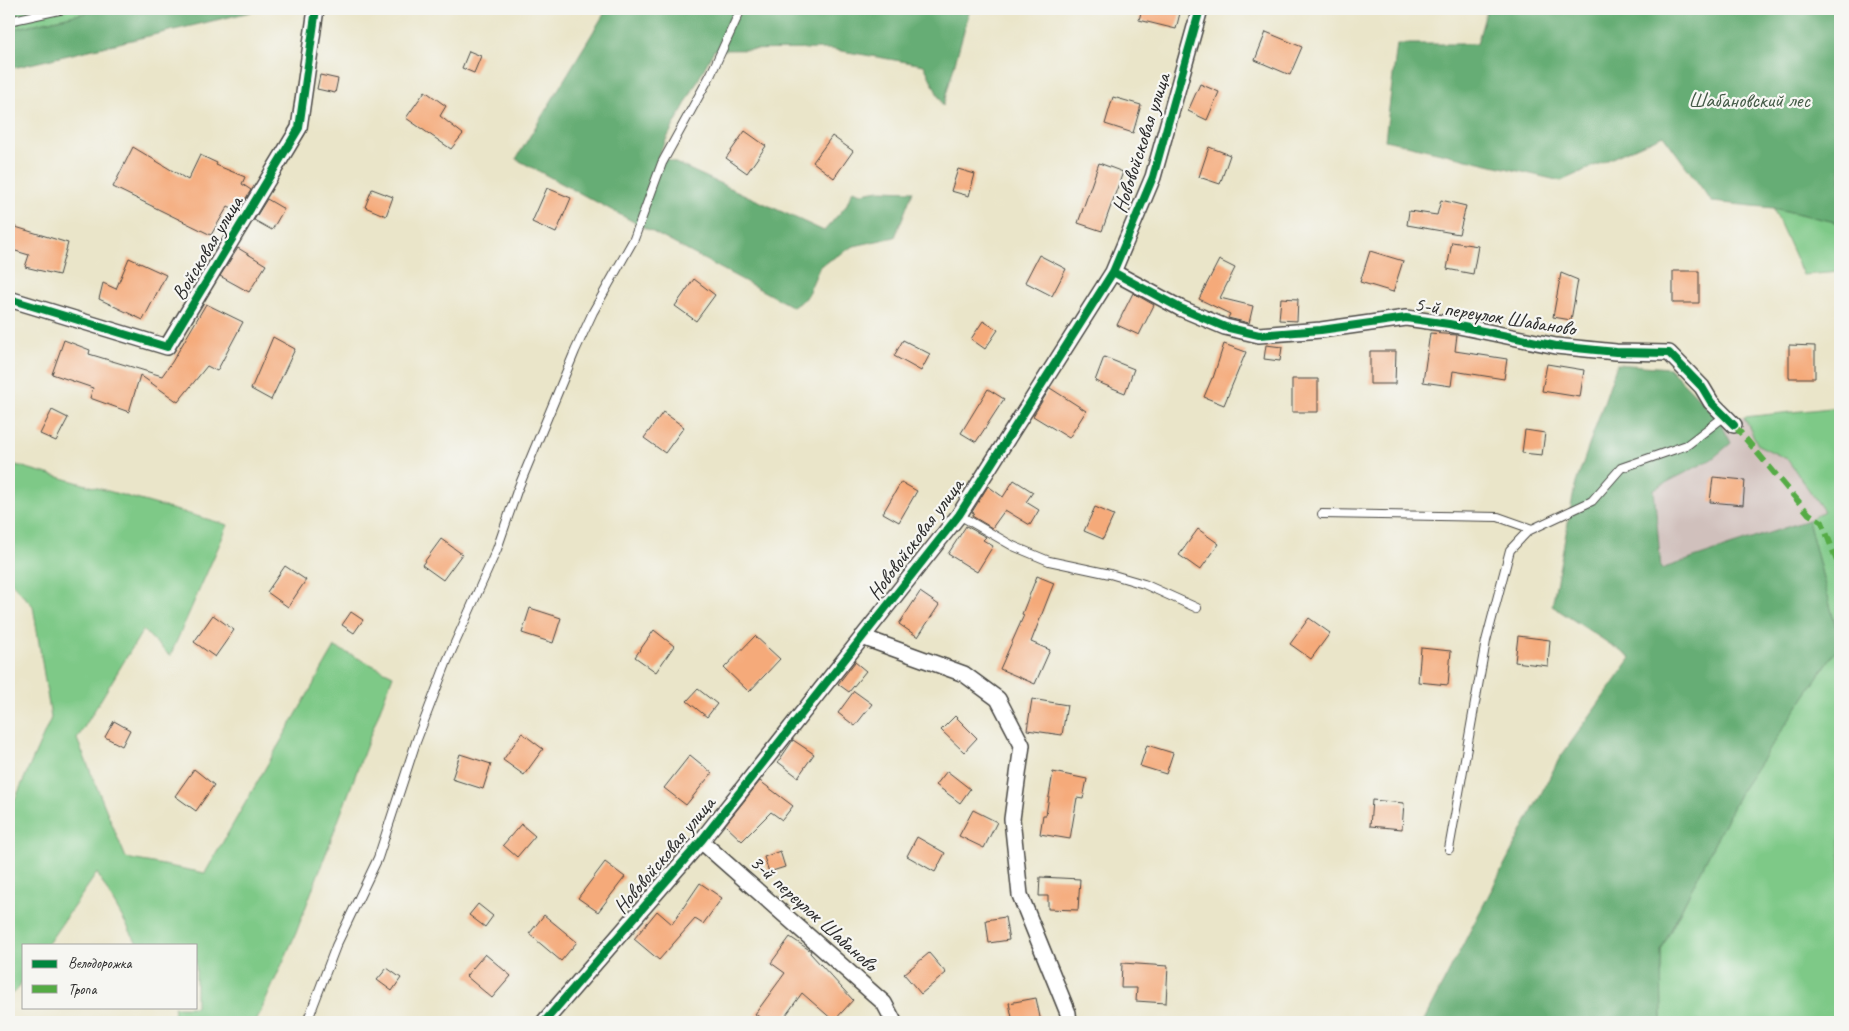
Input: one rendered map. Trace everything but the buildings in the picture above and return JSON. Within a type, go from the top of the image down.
[{"type":"street","name":"Войсковая улица","points":[[9,299],[167,347],[300,128],[316,9]]},
{"type":"street","name":"Нововойсковая улица","points":[[544,1022],[701,841],[959,515],[1114,272],[1153,177],[1200,9]]},
{"type":"street","name":"5-й переулок Шабаново","points":[[1114,272],[1180,308],[1225,327],[1259,335],[1321,330],[1406,318],[1449,324],[1556,346],[1616,352],[1669,354],[1702,387],[1711,402],[1729,421]]},
{"type":"street","points":[[862,637],[964,674],[998,700],[1022,746],[1012,819],[1020,894],[1068,1013],[1069,1022]]},
{"type":"street","name":"3-й переулок Шабаново","points":[[701,841],[884,1003],[894,1022]]},
{"type":"lane","points":[[9,22],[64,9]]},
{"type":"lane","points":[[307,1022],[336,946],[378,858],[416,742],[447,661],[497,549],[517,491],[574,351],[593,312],[634,239],[662,164],[711,74],[740,9]]},
{"type":"lane","points":[[1449,849],[1489,632],[1510,550],[1528,531],[1592,501],[1621,468],[1687,445],[1729,421]]},
{"type":"lane","points":[[1322,514],[1498,516],[1532,529]]},
{"type":"lane","points":[[959,515],[1012,546],[1049,561],[1110,574],[1144,584],[1197,608]]},
{"type":"shaded area","points":[[1744,417],[1758,445],[1787,459],[1825,511],[1808,520],[1661,569],[1654,489],[1712,459],[1719,419]]},
{"type":"green space","points":[[9,9],[103,9],[9,30]]},
{"type":"green space","points":[[103,9],[263,9],[9,69],[9,30]]},
{"type":"green space","points":[[607,9],[970,9],[943,106],[924,65],[830,49],[714,50],[658,155],[824,231],[846,206],[853,190],[862,193],[879,190],[913,191],[895,237],[854,246],[820,266],[806,298],[793,307],[516,159]]},
{"type":"green space","name":"Шабановский лес","points":[[1487,9],[1840,9],[1840,223],[1773,208],[1712,202],[1663,135],[1561,181],[1385,140],[1397,44],[1477,44]]},
{"type":"green space","points":[[1773,208],[1840,223],[1840,272],[1803,275]]},
{"type":"green space","points":[[1617,364],[1669,368],[1719,419],[1731,443],[1712,459],[1654,489],[1661,569],[1808,520],[1840,644],[1739,794],[1661,950],[1662,1022],[1423,1022],[1559,759],[1631,658],[1552,606],[1575,486]]},
{"type":"green space","points":[[1840,407],[1840,644],[1808,520],[1824,511],[1787,459],[1758,445],[1744,417]]},
{"type":"green space","points":[[9,463],[228,525],[170,656],[143,630],[77,739],[126,858],[205,873],[335,647],[393,675],[296,933],[256,1022],[173,1022],[174,1008],[198,1008],[198,944],[137,944],[97,873],[48,944],[22,944],[22,980],[15,991],[9,995],[9,813],[51,718],[33,606],[9,580]]},
{"type":"green space","points":[[1840,644],[1840,1022],[1662,1022],[1661,950],[1739,794]]},
{"type":"marked path","points":[[1734,425],[1809,514],[1822,522],[1840,569]]},
{"type":"cycle path","points":[[9,299],[167,347],[299,128],[316,9]]},
{"type":"cycle path","points":[[544,1022],[701,841],[959,515],[1113,272],[1153,177],[1200,9]]},
{"type":"cycle path","points":[[1113,272],[1180,308],[1225,327],[1259,335],[1321,330],[1406,318],[1449,324],[1556,346],[1616,352],[1669,353],[1702,387],[1711,402],[1734,425]]}]
